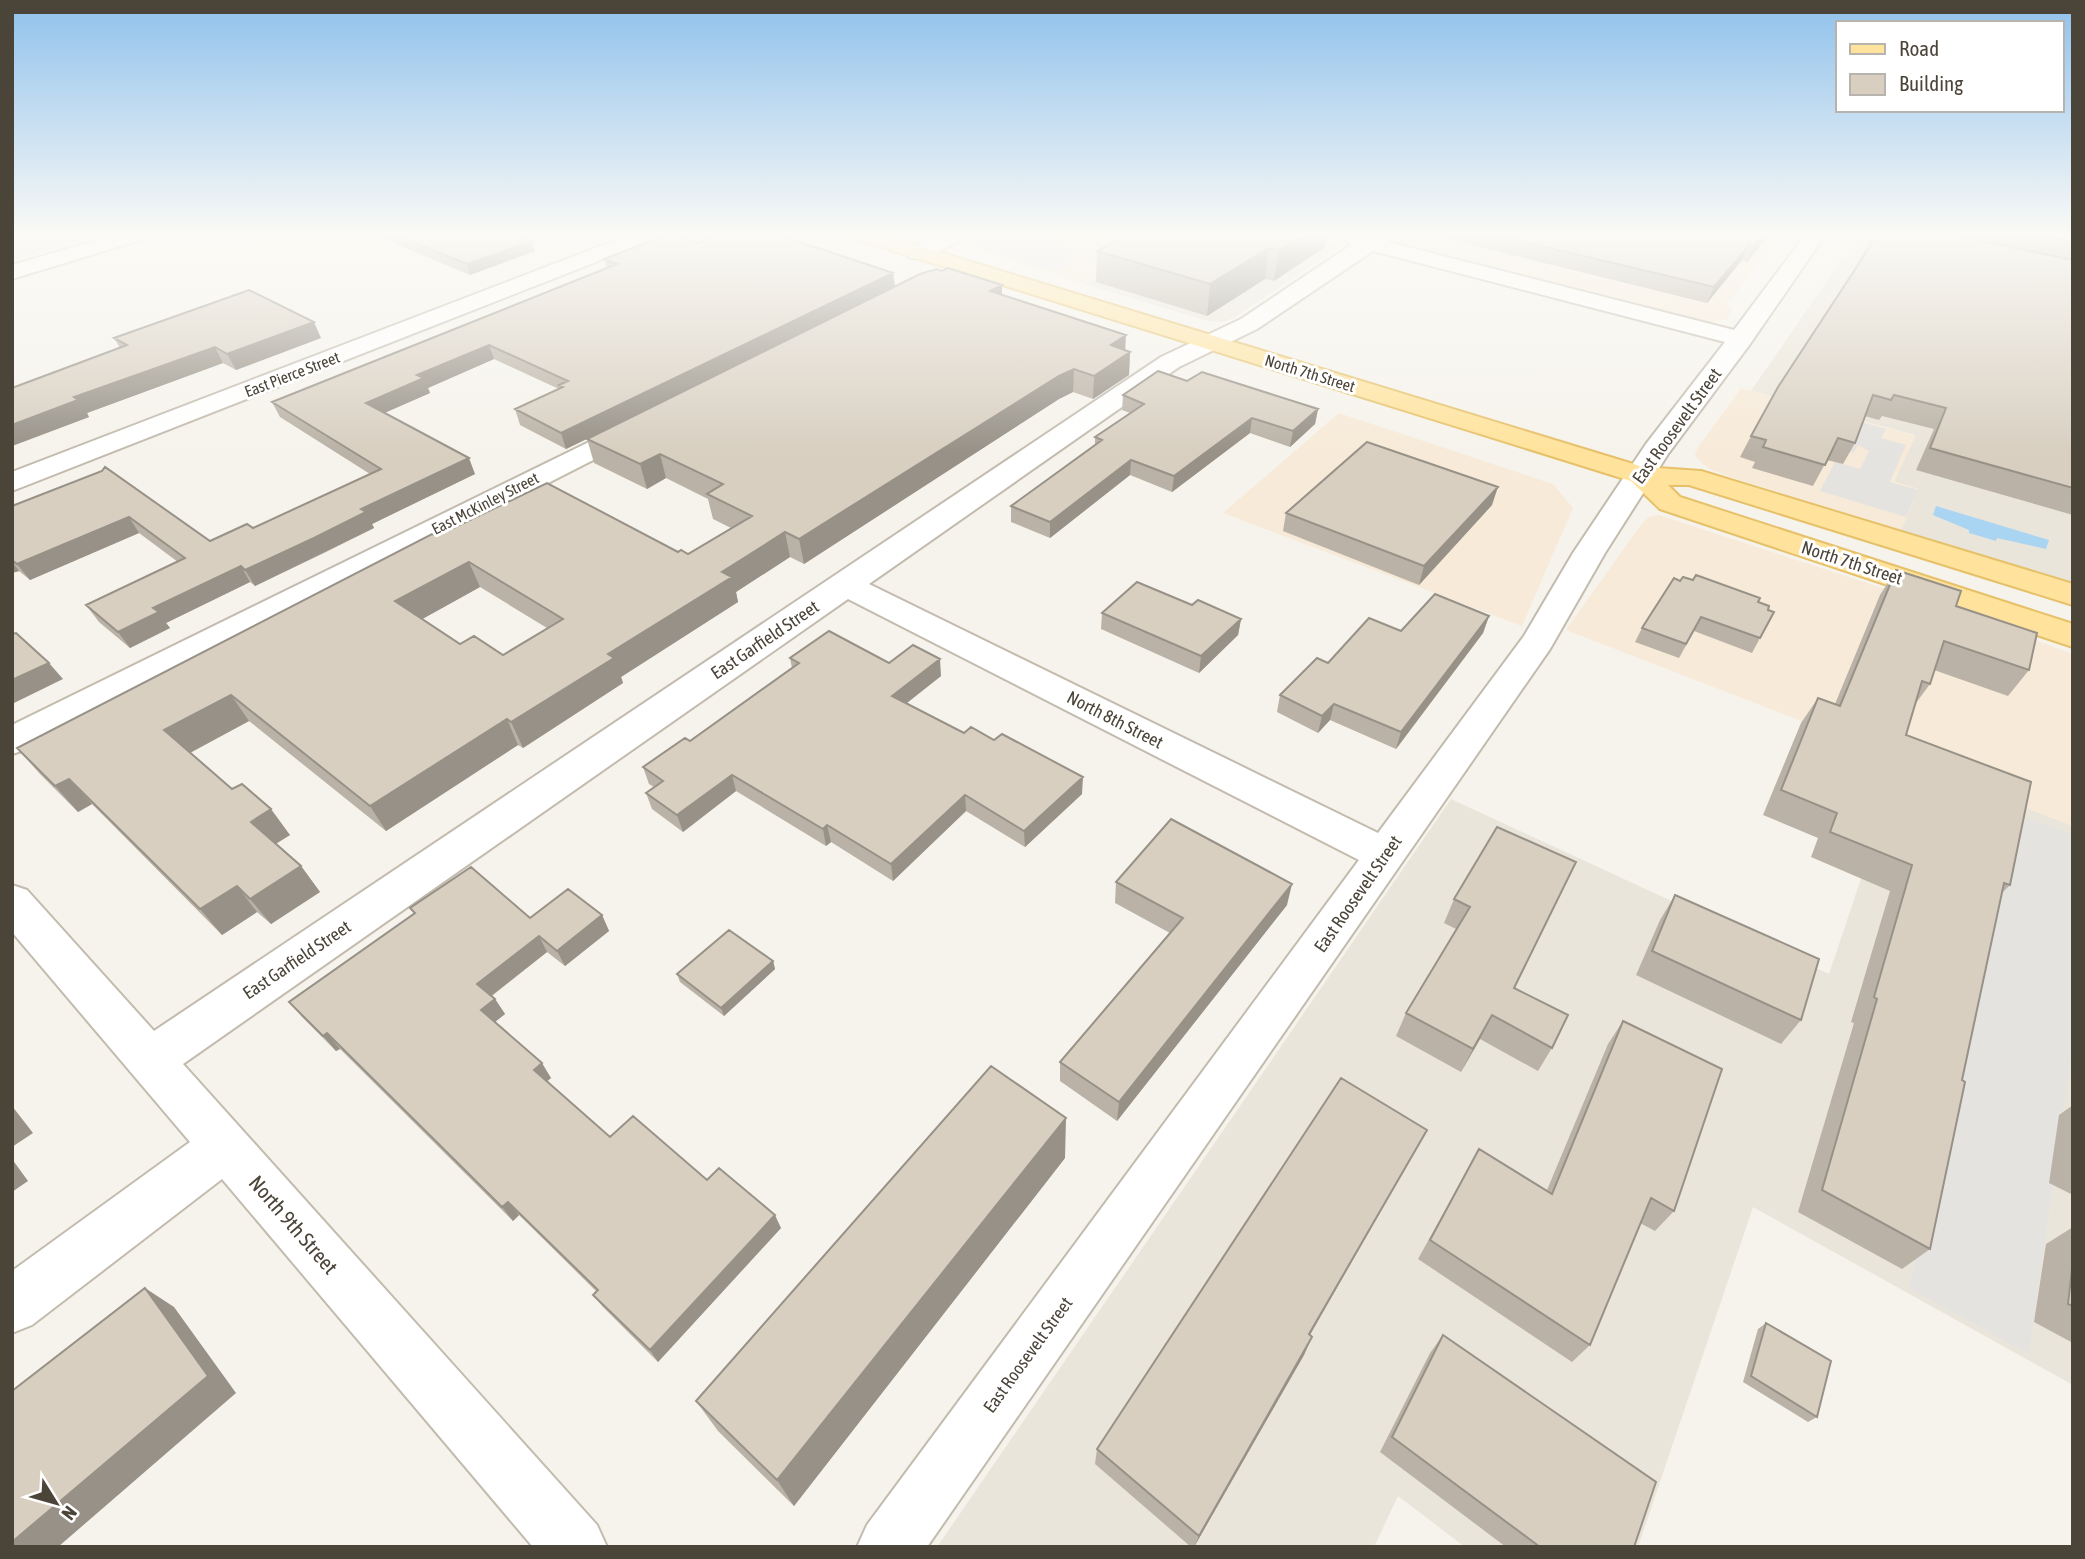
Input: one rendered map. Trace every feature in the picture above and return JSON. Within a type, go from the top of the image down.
[{"type":"main road","name":"North 7th Street","points":[[1096,307],[1641,475],[1691,477],[2073,595]]},
{"type":"main road","name":"North 7th Street","points":[[1641,475],[1670,503],[2073,636]]},
{"type":"street","name":"East Pierce Street","points":[[12,482],[463,307]]},
{"type":"street","name":"East Garfield Street","points":[[150,1060],[1170,362],[1214,343],[1275,307]]},
{"type":"street","points":[[1624,307],[1741,339]]},
{"type":"street","name":"East Roosevelt Street","points":[[889,1547],[1538,641],[1589,553],[1656,450],[1764,307]]},
{"type":"street","name":"East McKinley Street","points":[[12,741],[658,416]]},
{"type":"street","name":"North 8th Street","points":[[845,585],[1386,855]]},
{"type":"street","name":"North 9th Street","points":[[12,902],[575,1547]]},
{"type":"street","points":[[12,1305],[224,1147]]},
{"type":"shaded area","points":[[1160,307],[1251,307],[1234,318],[1222,322],[1208,321]]},
{"type":"shaded area","points":[[1645,307],[1730,307],[1733,309],[1727,319],[1708,323]]},
{"type":"shaded area","points":[[1809,307],[2073,307],[2073,583],[1901,530],[1918,489],[1894,482],[1915,435],[1751,391]]},
{"type":"shaded area","points":[[1741,388],[1916,436],[1894,481],[1918,489],[1901,530],[1733,478],[1710,469],[1701,462],[1695,455],[1697,449]]},
{"type":"shaded area","points":[[1778,399],[1886,429],[1881,438],[1906,445],[1890,482],[1918,490],[1906,517],[1820,491],[1835,462],[1860,469],[1869,451],[1858,445],[1853,453],[1791,435]]},
{"type":"shaded area","points":[[1339,413],[1553,484],[1573,508],[1522,626],[1223,513]]},
{"type":"shaded area","points":[[1659,515],[1992,624],[2073,654],[2073,826],[1566,630],[1640,526],[1649,517]]},
{"type":"shaded area","points":[[1901,759],[2073,826],[2073,1385],[1753,1207],[1638,1547],[1465,1547],[1398,1496],[1374,1547],[937,1547],[1451,799],[1829,974]]},
{"type":"shaded area","points":[[2012,812],[2073,835],[2073,1041],[2029,1354],[1909,1288]]},
{"type":"water","points":[[1936,506],[2049,540],[2046,549],[1997,538],[1996,541],[1969,533],[1969,530],[1933,515]]},
{"type":"building","points":[[202,307],[283,307],[314,322],[227,354],[215,347],[74,397],[78,400],[12,425],[12,388],[127,345],[114,338]]},
{"type":"building","points":[[510,307],[823,307],[561,433],[515,409],[563,387],[559,385],[568,381],[489,345],[417,375],[424,378],[366,403],[469,458],[361,509],[366,512],[314,538],[245,570],[241,566],[153,608],[159,612],[118,632],[86,605],[185,558],[129,517],[17,564],[12,560],[12,506],[102,471],[105,467],[210,541],[247,524],[253,528],[381,469],[272,402]]},
{"type":"building","points":[[854,307],[1039,307],[1126,335],[1111,345],[1130,352],[1094,376],[1074,369],[1059,376],[799,539],[785,532],[722,572],[732,577],[608,654],[614,658],[511,722],[507,719],[370,806],[231,695],[164,730],[232,789],[242,784],[271,809],[251,822],[301,866],[250,899],[237,886],[200,909],[69,779],[55,786],[17,748],[432,534],[437,536],[547,483],[678,552],[681,550],[688,554],[752,516],[707,494],[723,484],[660,454],[640,464],[587,439]],"holes":[[[469,562],[563,619],[503,655],[474,636],[460,644],[395,601]]]},
{"type":"building","points":[[1831,307],[2073,307],[2073,488],[1930,448],[1946,408],[1894,395],[1891,400],[1873,395],[1855,443],[1838,438],[1825,465],[1763,447],[1766,440],[1751,436],[1778,387]]},
{"type":"building","points":[[1158,371],[1187,381],[1202,372],[1318,409],[1293,431],[1252,418],[1174,476],[1131,460],[1050,522],[1011,506],[1102,440],[1095,437],[1144,404],[1123,395]]},
{"type":"building","points":[[1367,442],[1498,487],[1424,566],[1286,513]]},
{"type":"building","points":[[1896,570],[1961,591],[1956,606],[2037,633],[2029,670],[1944,641],[1930,684],[1922,681],[1906,735],[2031,782],[2010,885],[2004,883],[1962,1080],[1965,1082],[1930,1249],[1822,1190],[1912,865],[1830,832],[1837,813],[1781,790],[1818,698],[1840,706]]},
{"type":"building","points":[[1696,575],[1760,598],[1758,602],[1769,606],[1768,610],[1774,612],[1760,638],[1701,617],[1686,644],[1642,628],[1674,578],[1680,581],[1683,577],[1693,580]]},
{"type":"building","points":[[1137,582],[1192,605],[1198,600],[1241,619],[1201,656],[1102,613]]},
{"type":"building","points":[[1435,594],[1489,616],[1401,732],[1334,704],[1322,716],[1280,695],[1317,658],[1328,663],[1369,618],[1401,631]]},
{"type":"building","points":[[829,631],[889,663],[913,645],[940,659],[892,696],[964,733],[971,727],[994,740],[1002,734],[1083,777],[1024,831],[965,795],[891,864],[827,825],[823,829],[732,775],[677,815],[646,793],[663,781],[643,767],[685,738],[690,741],[799,663],[790,658]]},
{"type":"building","points":[[16,633],[49,663],[12,680],[12,634]]},
{"type":"building","points":[[1171,819],[1292,884],[1119,1102],[1060,1062],[1183,918],[1116,882]]},
{"type":"building","points":[[1497,827],[1576,862],[1514,988],[1568,1015],[1552,1048],[1492,1015],[1473,1049],[1406,1013],[1470,907],[1454,899]]},
{"type":"building","points":[[471,867],[530,918],[568,889],[602,915],[557,951],[539,936],[477,984],[495,999],[481,1010],[542,1063],[534,1070],[610,1137],[633,1116],[707,1180],[719,1168],[775,1215],[650,1350],[593,1295],[598,1290],[508,1202],[502,1207],[327,1033],[323,1036],[289,1002],[415,913],[410,908]]},
{"type":"building","points":[[1675,895],[1819,959],[1801,1020],[1652,951]]},
{"type":"building","points":[[729,930],[773,961],[721,1008],[677,974]]},
{"type":"building","points":[[1623,1021],[1722,1069],[1674,1211],[1651,1198],[1590,1345],[1430,1240],[1479,1149],[1552,1194]]},
{"type":"building","points":[[991,1066],[1066,1118],[777,1480],[696,1401]]},
{"type":"building","points":[[1341,1078],[1427,1130],[1309,1334],[1312,1337],[1199,1536],[1097,1449]]},
{"type":"building","points":[[2073,1261],[2073,1306],[2068,1304]]},
{"type":"building","points":[[145,1288],[208,1376],[12,1542],[12,1391]]},
{"type":"building","points":[[1766,1323],[1831,1361],[1817,1417],[1751,1376]]},
{"type":"building","points":[[1443,1335],[1656,1482],[1634,1547],[1540,1547],[1392,1437]]}]
